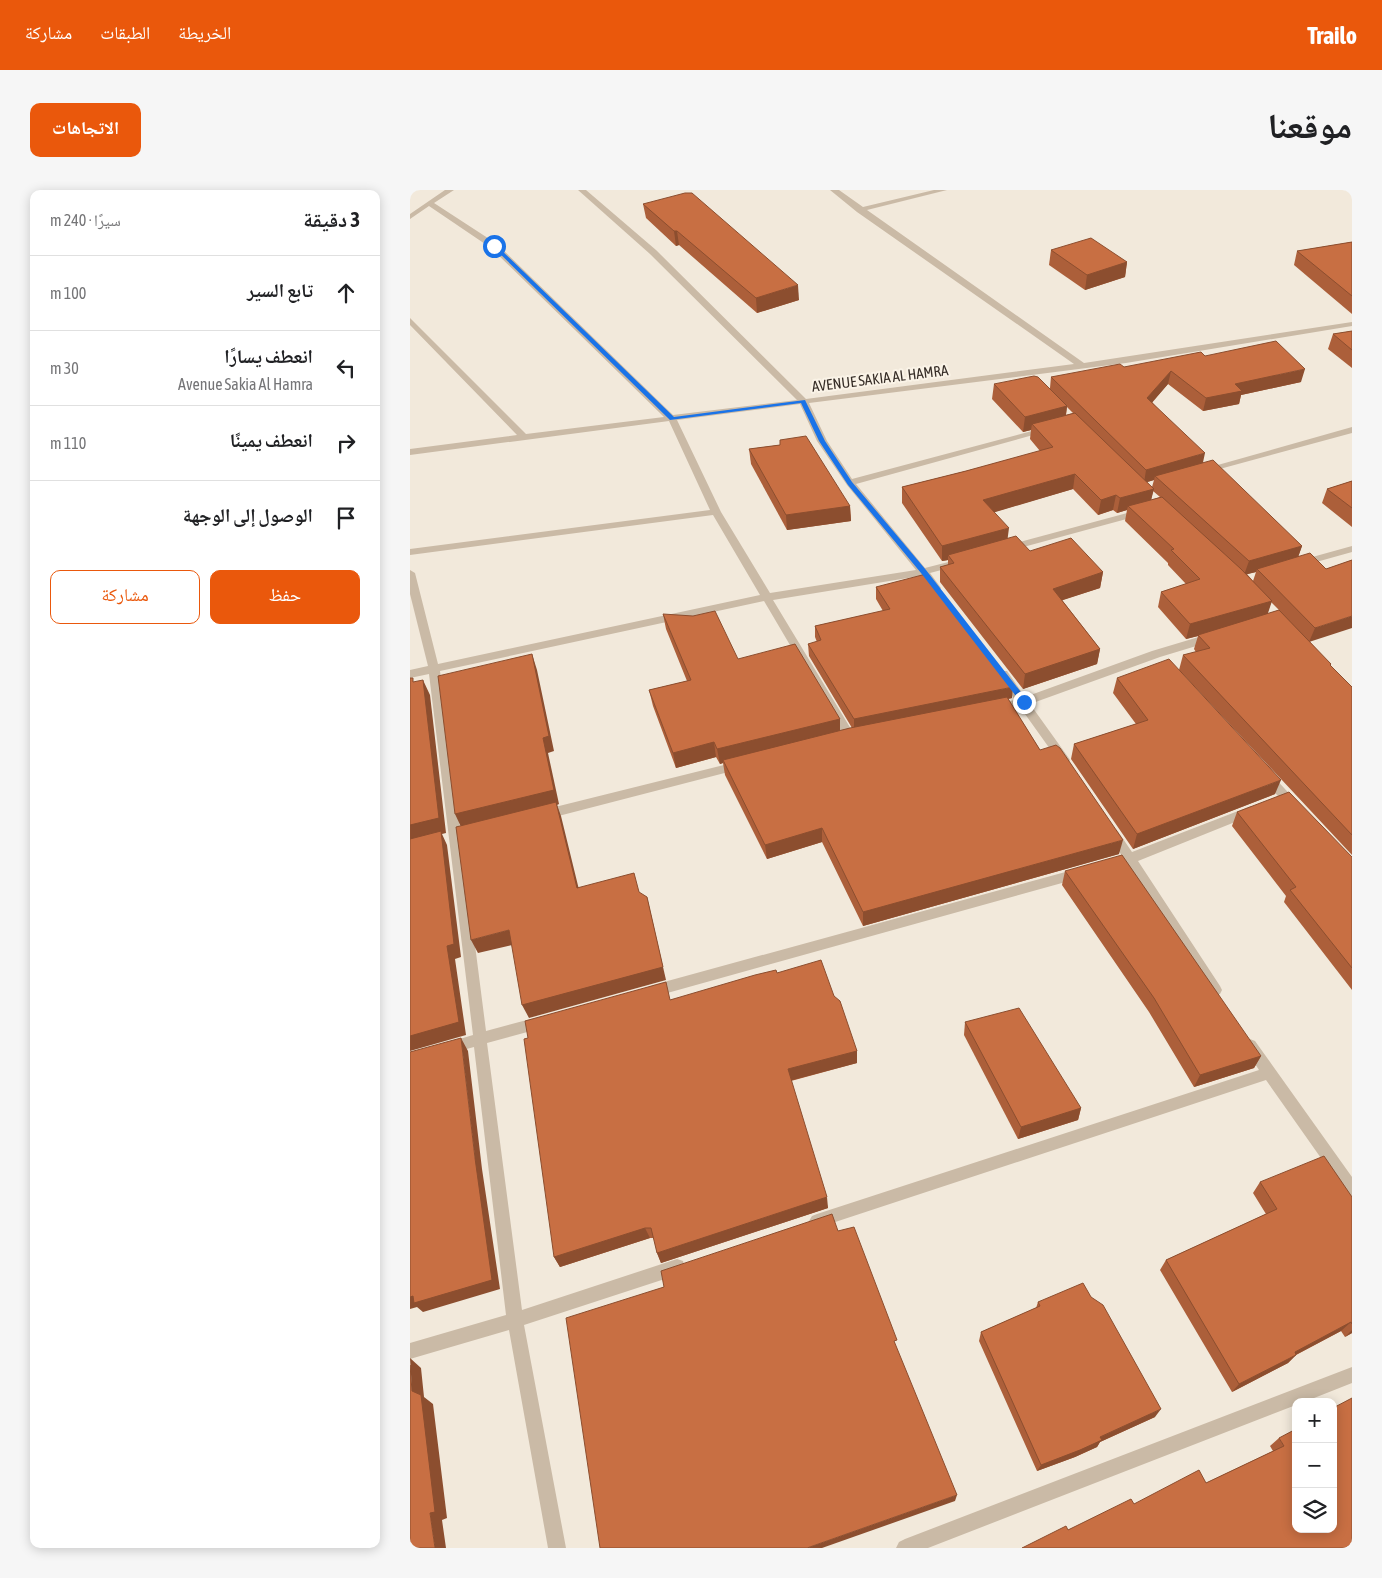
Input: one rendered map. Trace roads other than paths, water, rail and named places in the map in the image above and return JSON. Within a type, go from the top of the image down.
[{"type":"street","points":[[410,217],[450,190]]},
{"type":"street","points":[[582,190],[653,252],[803,401],[822,441],[850,483],[941,595]]},
{"type":"street","points":[[834,190],[1081,366]]},
{"type":"street","points":[[860,210],[942,190]]},
{"type":"street","points":[[429,203],[494,246],[672,419],[716,512],[850,737]]},
{"type":"street","points":[[410,320],[524,437]]},
{"type":"street","name":"AVENUE SAKIA AL HAMRA","points":[[410,452],[803,401],[1029,377],[1081,366],[1352,324]]},
{"type":"street","points":[[850,483],[1055,428]]},
{"type":"street","points":[[1198,472],[1352,430]]},
{"type":"street","points":[[1000,551],[1152,509]]},
{"type":"street","points":[[410,552],[716,512]]},
{"type":"street","points":[[1288,567],[1352,549]]},
{"type":"street","points":[[410,674],[768,597],[923,572],[971,559]]},
{"type":"street","points":[[410,573],[434,670],[515,1320],[557,1548]]},
{"type":"street","points":[[986,710],[1024,702],[1159,658],[1221,635]]},
{"type":"street","points":[[995,664],[1024,702],[1072,772]]},
{"type":"street","points":[[531,818],[754,762]]},
{"type":"street","points":[[1260,769],[1277,801],[1306,818]]},
{"type":"street","points":[[1112,864],[1131,859],[1277,801]]},
{"type":"street","points":[[1104,820],[1221,999]]},
{"type":"street","points":[[642,994],[1092,870]]},
{"type":"street","points":[[436,1052],[556,1018]]},
{"type":"street","points":[[1242,1032],[1268,1073],[1352,1190]]},
{"type":"street","points":[[807,1224],[1268,1073]]},
{"type":"street","points":[[410,1351],[515,1320],[694,1261]]},
{"type":"street","points":[[905,1548],[1352,1375]]}]
